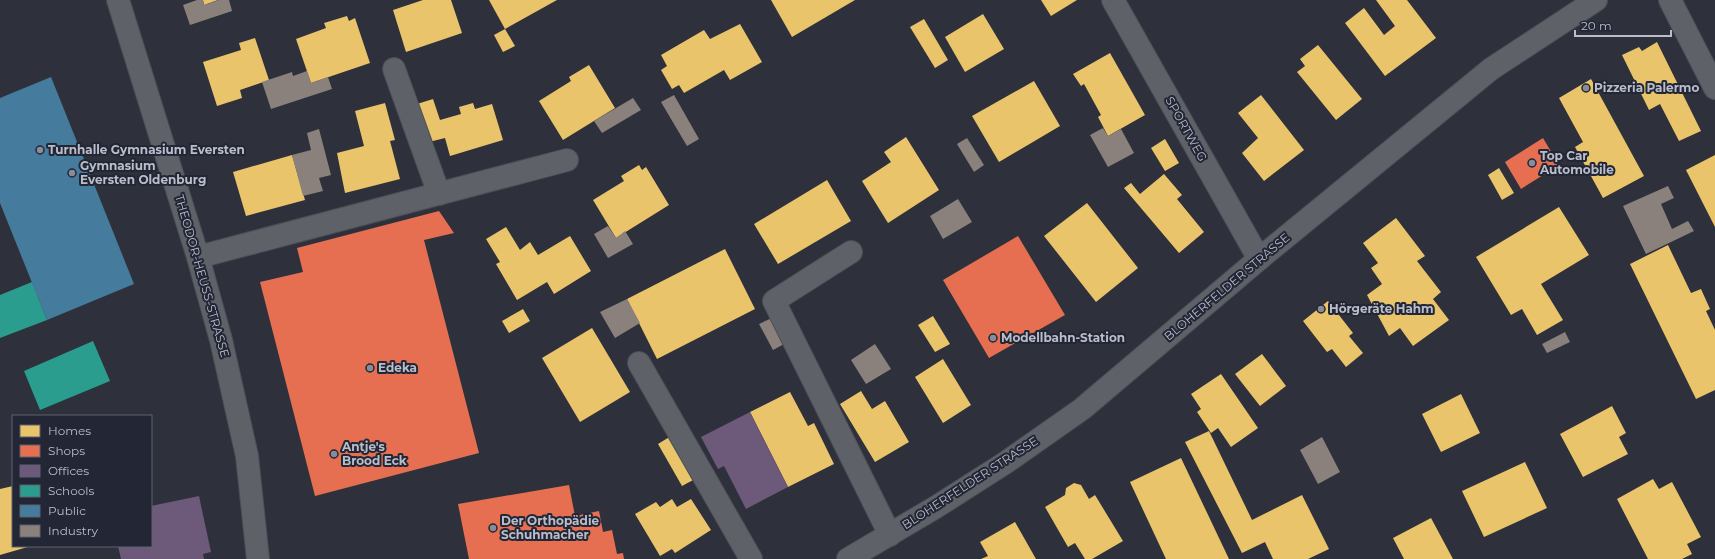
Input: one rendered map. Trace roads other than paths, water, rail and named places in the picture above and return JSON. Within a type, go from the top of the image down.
[{"type":"street","name":"THEODOR-HEUSS-STRASSE","points":[[118,0],[198,257],[221,340],[247,456],[258,559]]},
{"type":"street","name":"SPORTWEG","points":[[1113,0],[1259,259]]},
{"type":"street","name":"BLOHERFELDER STRASSE","points":[[848,559],[890,535],[1005,463],[1082,409],[1259,259],[1491,70],[1596,0]]},
{"type":"street","points":[[1670,0],[1715,88]]},
{"type":"street","points":[[394,69],[439,194]]},
{"type":"street","points":[[198,257],[567,160]]},
{"type":"street","points":[[851,252],[774,301],[890,535]]},
{"type":"street","points":[[639,363],[751,559]]},
{"type":"place","name":"Pizzeria Palermo","points":[[1586,88]]},
{"type":"place","name":"Turnhalle Gymnasium Eversten","points":[[40,150]]},
{"type":"place","name":"Top Car Automobile","points":[[1532,163]]},
{"type":"place","name":"Gymnasium Eversten Oldenburg","points":[[72,173]]},
{"type":"place","name":"Hörgeräte Hahm","points":[[1321,309]]},
{"type":"place","name":"Modellbahn-Station","points":[[993,338]]},
{"type":"place","name":"Edeka","points":[[370,368]]},
{"type":"place","name":"Antje's Brood Eck","points":[[334,454]]},
{"type":"place","name":"Der Orthopädie Schuhmacher","points":[[493,528]]}]
